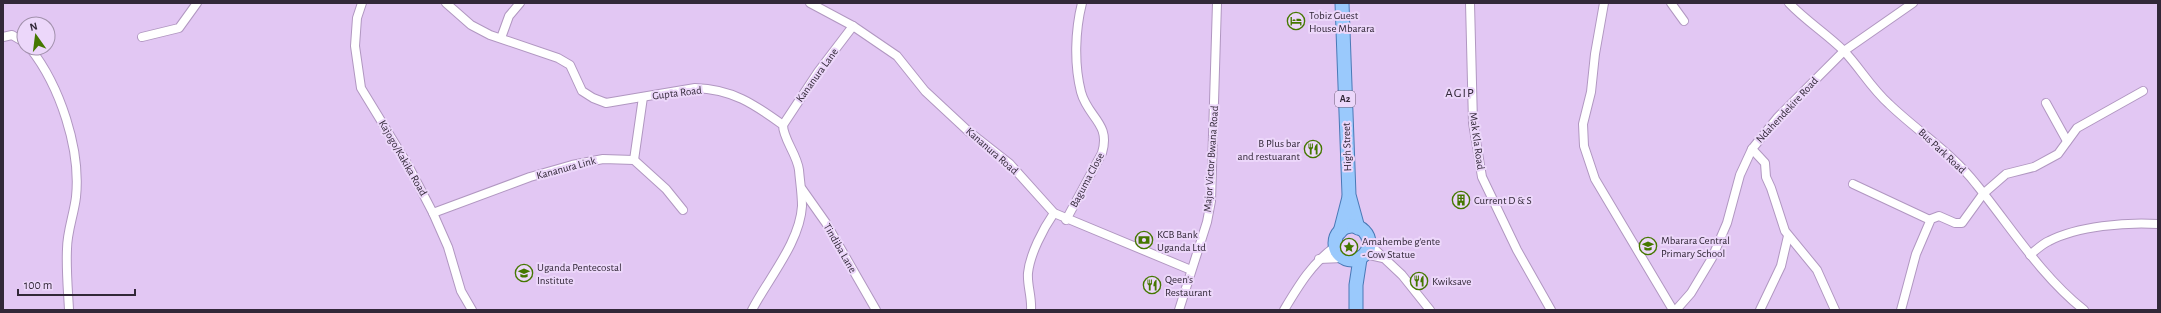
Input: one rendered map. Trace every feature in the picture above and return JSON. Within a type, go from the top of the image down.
[{"type":"main road","name":"High Street","points":[[1342,3],[1349,195],[1358,228]]},
{"type":"main road","name":"High Street","points":[[1340,232],[1349,195]]},
{"type":"main road","points":[[1340,232],[1345,228],[1358,228]]},
{"type":"main road","name":"A2","points":[[1358,228],[1366,234],[1364,252]]},
{"type":"main road","name":"A2","points":[[1336,246],[1336,239],[1340,232]]},
{"type":"main road","points":[[1336,246],[1344,258],[1356,285]]},
{"type":"main road","points":[[1344,258],[1364,252]]},
{"type":"main road","points":[[1356,310],[1356,285],[1364,252]]},
{"type":"street","points":[[142,37],[179,28],[197,3]]},
{"type":"street","name":"Kajogo/Kakika Road","points":[[362,3],[357,18],[355,46],[361,88],[408,165],[433,213],[448,247],[461,291],[472,310]]},
{"type":"street","name":"Gupta Road","points":[[446,3],[471,25],[490,35],[558,58],[570,65],[582,91],[593,98],[606,103],[695,88],[707,88],[736,95],[755,105],[783,125]]},
{"type":"street","points":[[502,38],[509,16],[520,3]]},
{"type":"street","name":"Kananura Road","points":[[810,3],[853,26],[897,56],[925,91],[968,132],[1010,164],[1054,213],[1066,220],[1191,270]]},
{"type":"street","name":"Baguma Close","points":[[1066,220],[1102,153],[1106,141],[1103,129],[1084,99],[1078,73],[1077,40],[1082,3]]},
{"type":"street","name":"Major Victor Bwana Road","points":[[1179,310],[1207,222],[1210,201],[1217,3]]},
{"type":"street","name":"Mak Kla Road","points":[[1470,3],[1473,123],[1482,177],[1517,250],[1551,310]]},
{"type":"street","points":[[1604,3],[1595,54],[1591,92],[1583,124],[1584,146],[1595,179],[1674,310],[1691,293],[1712,258],[1727,223],[1740,175],[1752,149]]},
{"type":"street","points":[[1671,3],[1684,21]]},
{"type":"street","name":"Bus Park Road","points":[[1789,3],[1844,51],[1884,99],[1948,155],[1976,183],[2030,255],[2070,299],[2084,310]]},
{"type":"street","name":"Ndahendekire Road","points":[[1835,310],[1817,270],[1788,236],[1766,177],[1764,163],[1752,149],[1778,117],[1844,51],[1913,3]]},
{"type":"street","name":"Kananura Lane","points":[[783,125],[818,72],[853,26]]},
{"type":"street","points":[[3,37],[12,35],[16,37]]},
{"type":"street","points":[[35,56],[47,74],[55,92],[74,146],[76,196],[67,248],[69,310]]},
{"type":"street","points":[[1901,310],[1916,254],[1930,220],[1939,216],[1955,223],[1962,224],[1983,194],[2006,174],[2034,167],[2058,154],[2077,128],[2143,91]]},
{"type":"street","points":[[643,97],[634,160],[666,189],[683,210]]},
{"type":"street","points":[[2046,103],[2067,142]]},
{"type":"street","points":[[752,310],[785,254],[798,225],[802,208],[798,166],[792,148],[783,130],[783,125]]},
{"type":"street","name":"Kananura Link","points":[[433,213],[530,177],[572,165],[603,158],[634,160]]},
{"type":"street","points":[[1853,184],[1930,220]]},
{"type":"street","name":"Tindiba Lane","points":[[801,188],[826,223],[876,310]]},
{"type":"street","points":[[1031,310],[1032,302],[1028,273],[1030,264],[1054,213]]},
{"type":"street","points":[[2030,255],[2048,241],[2058,236],[2097,227],[2158,224]]},
{"type":"street","points":[[1760,310],[1781,266],[1788,236]]},
{"type":"street","points":[[1284,310],[1304,278],[1319,259],[1336,246]]},
{"type":"street","points":[[1364,252],[1383,258],[1402,275],[1430,310]]},
{"type":"street","points":[[1319,259],[1344,258]]},
{"type":"place","name":"Tobiz Guest House Mbarara","points":[[1296,21]]},
{"type":"place","name":"B Plus bar and restuarant","points":[[1313,149]]},
{"type":"place","name":"Current D & S","points":[[1461,200]]},
{"type":"place","name":"KCB Bank Uganda Ltd","points":[[1144,240]]},
{"type":"place","name":"Mbarara Central Primary School","points":[[1648,246]]},
{"type":"place","name":"Amahembe g'ente - Cow Statue","points":[[1349,247]]},
{"type":"place","name":"Uganda Pentecostal Institute","points":[[524,273]]},
{"type":"place","name":"Kwiksave","points":[[1419,281]]},
{"type":"place","name":"Qeen's Restaurant","points":[[1152,285]]},
{"type":"district","name":"AGIP","points":[[1460,93]]}]
